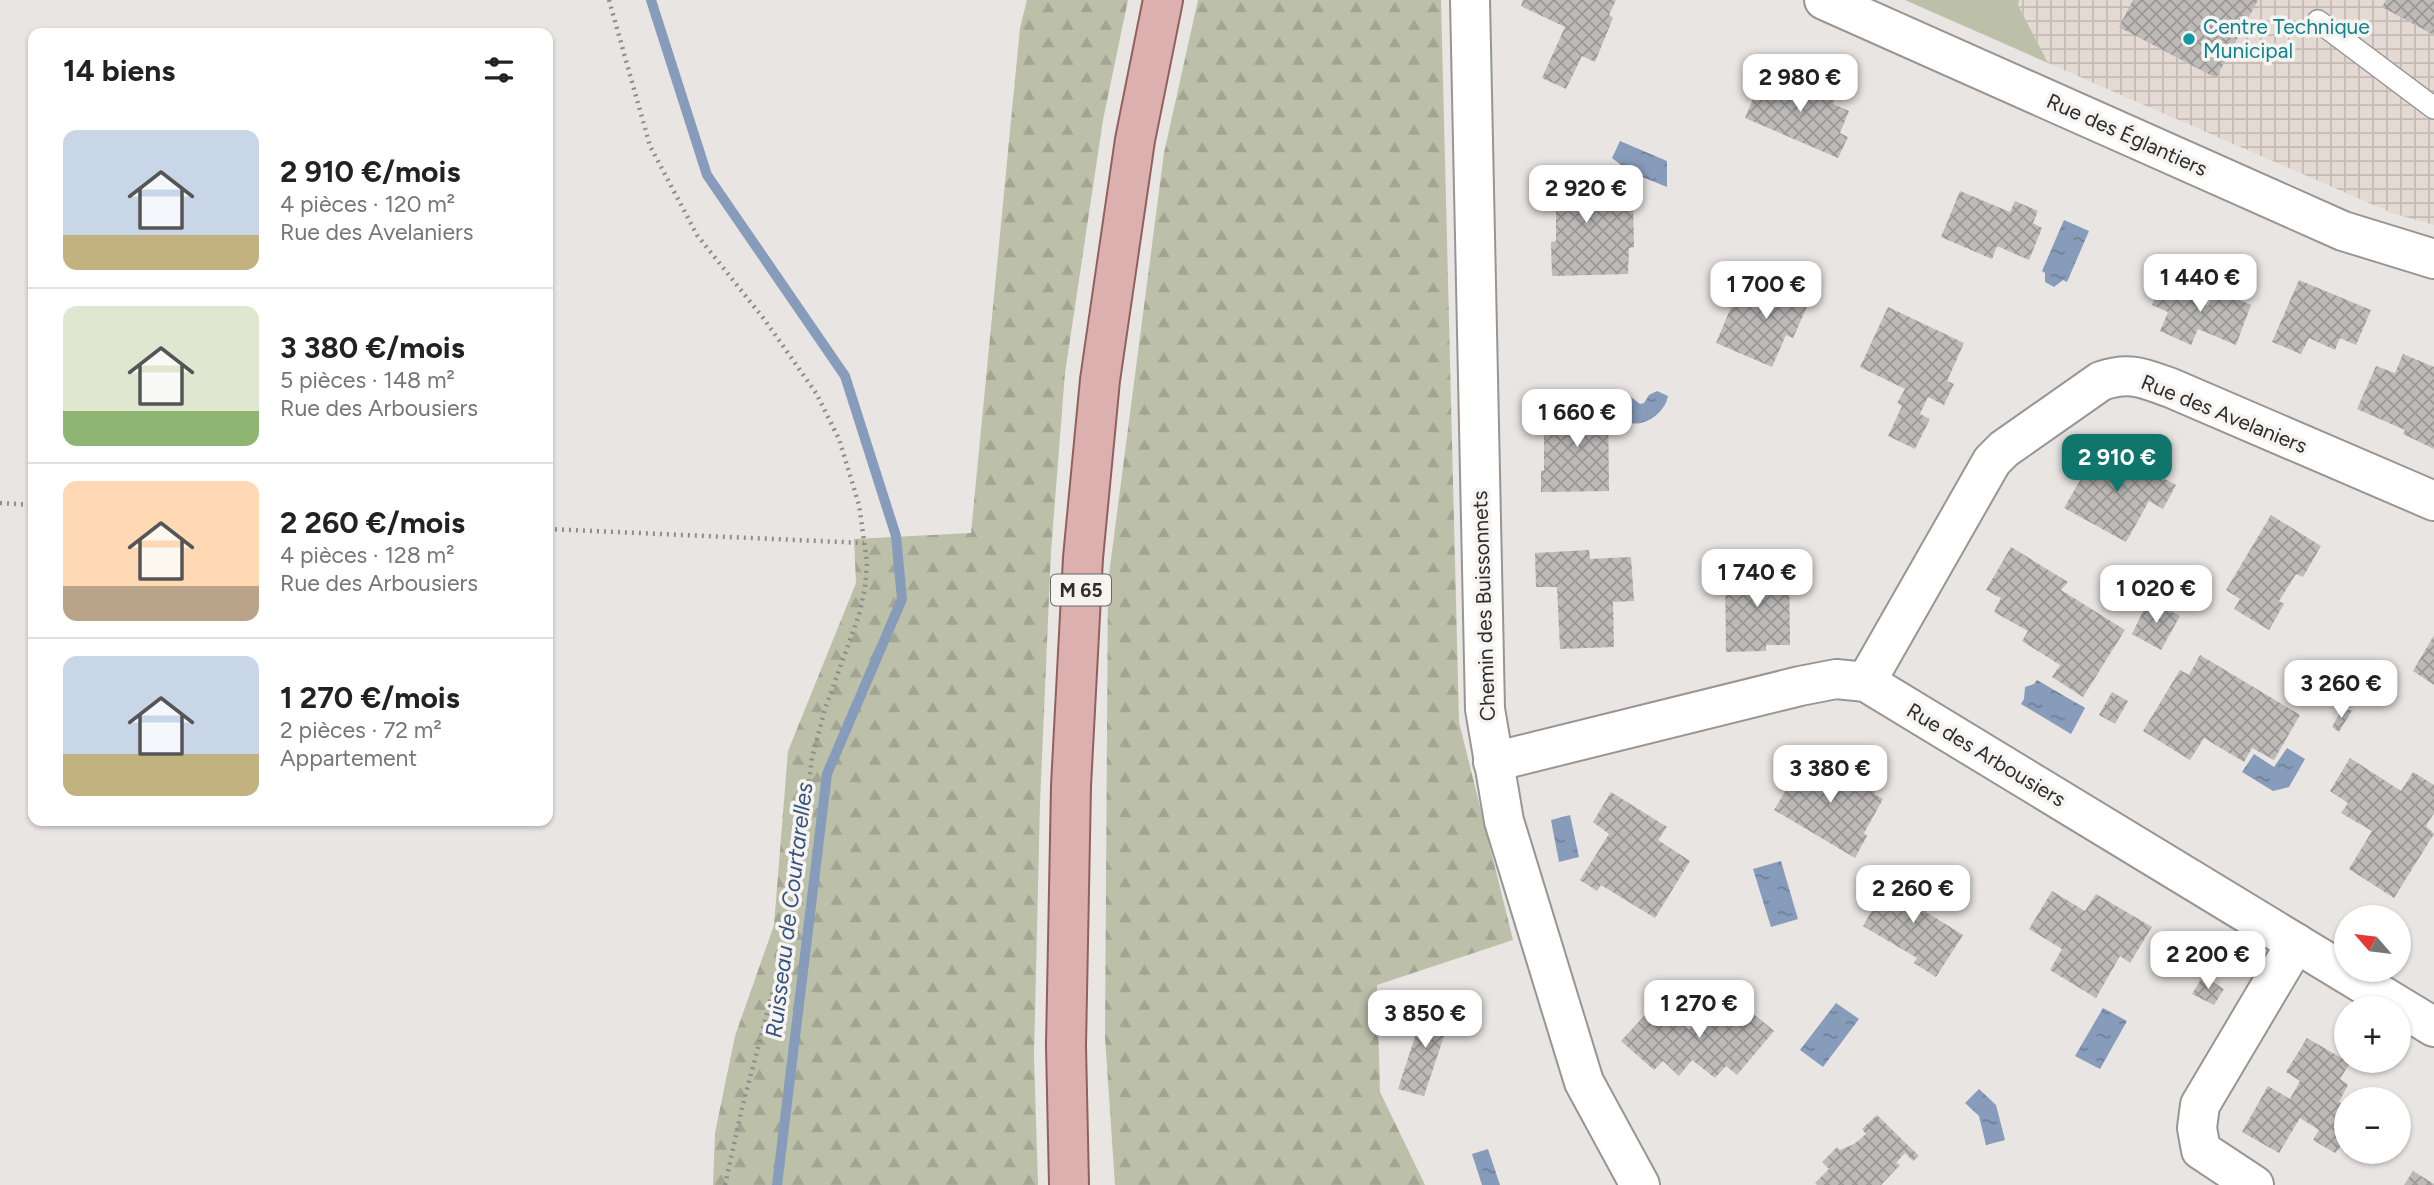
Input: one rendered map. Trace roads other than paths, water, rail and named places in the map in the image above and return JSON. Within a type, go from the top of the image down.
[{"type":"main road","name":"M 65","points":[[1069,1185],[1066,1046],[1071,786],[1083,558],[1100,380],[1117,260],[1135,140],[1163,0]]},
{"type":"street","name":"Chemin des Buissonnets","points":[[1470,0],[1485,709],[1504,821],[1584,1082],[1640,1185]]},
{"type":"street","name":"Rue des Églantiers","points":[[1824,0],[2343,231],[2434,259]]},
{"type":"street","name":"Rue des Avelaniers","points":[[1866,682],[1992,461],[2004,449],[2101,381],[2118,375],[2142,378],[2171,388],[2434,501]]},
{"type":"street","name":"Rue des Arbousiers","points":[[1493,762],[1800,686],[1836,680],[1866,682],[2434,1027]]},
{"type":"street","points":[[2254,1185],[2201,1150],[2197,1128],[2200,1105],[2295,943]]},
{"type":"lane","points":[[2318,21],[2434,108]]},
{"type":"water","points":[[1620,141],[1667,161],[1667,187],[1630,172],[1612,158]]},
{"type":"water","points":[[2064,220],[2089,231],[2067,282],[2063,280],[2054,287],[2045,282],[2045,273],[2042,271]]},
{"type":"water","points":[[1657,391],[1668,396],[1660,411],[1646,422],[1629,423],[1616,411],[1621,397],[1630,396],[1640,404]]},
{"type":"water","points":[[2037,680],[2085,708],[2071,734],[2021,704],[2025,687]]},
{"type":"water","points":[[2287,748],[2305,759],[2289,787],[2273,791],[2242,772],[2254,754],[2274,767]]},
{"type":"water","points":[[1570,815],[1579,857],[1559,862],[1551,820]]},
{"type":"water","points":[[1781,861],[1798,919],[1771,927],[1753,869]]},
{"type":"water","points":[[1836,1003],[1859,1019],[1823,1067],[1800,1050]]},
{"type":"water","points":[[2103,1008],[2127,1021],[2100,1069],[2075,1056]]},
{"type":"water","points":[[1979,1089],[1996,1105],[2005,1140],[1986,1145],[1979,1116],[1965,1103]]},
{"type":"water","points":[[1488,1149],[1500,1185],[1482,1185],[1472,1154]]},
{"type":"waterway","name":"Ruisseau de Courtarelles","points":[[651,0],[707,175],[845,376],[896,536],[902,599],[827,774],[777,1185]]},
{"type":"place","name":"Centre Technique Municipal","points":[[2189,39]]}]
